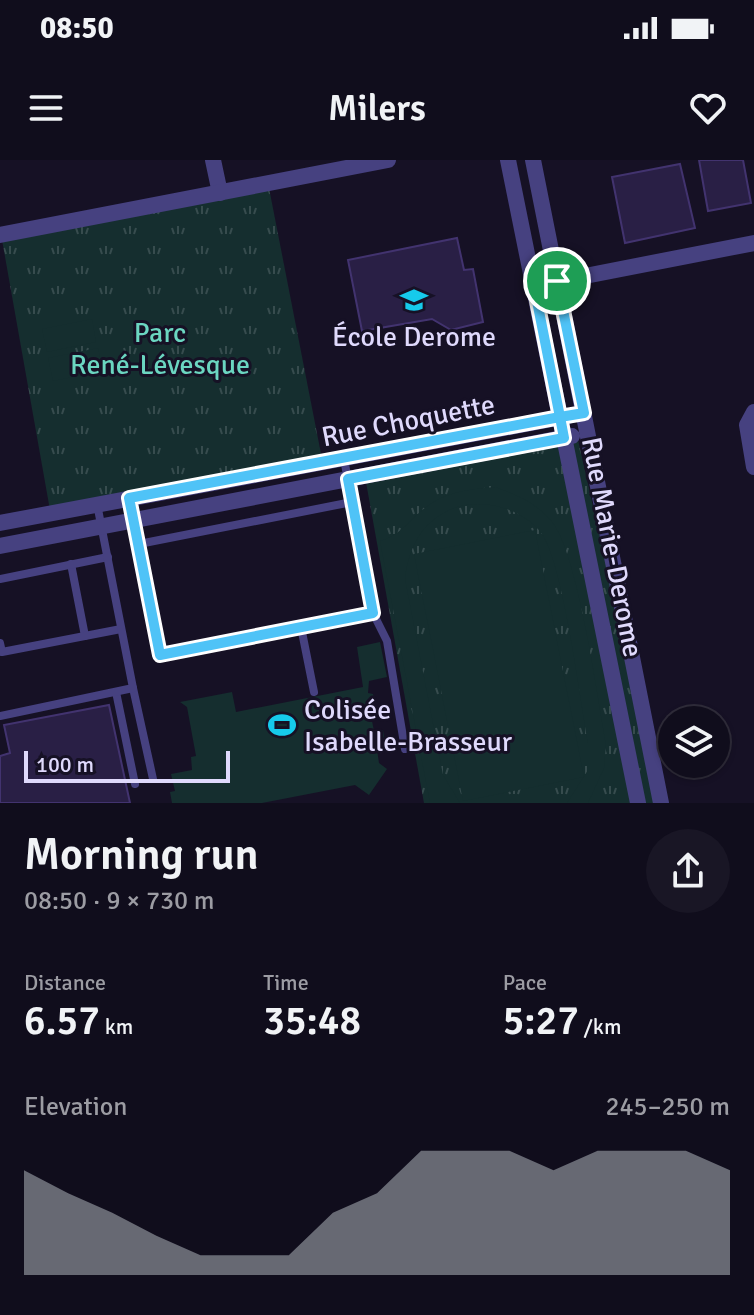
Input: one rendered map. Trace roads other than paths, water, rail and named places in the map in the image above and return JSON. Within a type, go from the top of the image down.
[{"type":"street","points":[[213,160],[220,193]]},
{"type":"street","points":[[0,235],[388,160]]},
{"type":"street","name":"Rue Marie-Derome","points":[[508,160],[638,803]]},
{"type":"street","name":"Rue Marie-Derome","points":[[533,160],[661,803]]},
{"type":"street","points":[[534,286],[754,243]]},
{"type":"street","name":"Rue Choquette","points":[[0,523],[584,413]]},
{"type":"street","points":[[750,419],[754,467]]},
{"type":"street","name":"Rue Choquette","points":[[0,546],[588,434]]},
{"type":"street","points":[[242,479],[245,499]]},
{"type":"street","points":[[26,518],[30,540]]},
{"type":"lane","points":[[344,459],[373,613],[387,641],[405,749]]},
{"type":"lane","points":[[129,498],[160,655],[373,613]]},
{"type":"lane","points":[[139,544],[352,502]]},
{"type":"lane","points":[[97,504],[153,779]]},
{"type":"lane","points":[[0,579],[108,557]]},
{"type":"lane","points":[[71,564],[85,636]]},
{"type":"lane","points":[[301,627],[314,692]]},
{"type":"lane","points":[[0,643],[2,652],[121,629]]},
{"type":"lane","points":[[0,716],[133,688]]},
{"type":"lane","points":[[116,692],[135,784]]},
{"type":"place","name":"École Derome","points":[[414,300]]},
{"type":"place","name":"Colisée Isabelle-Brasseur","points":[[282,725]]},
{"type":"park label","name":"Parc René-Lévesque","points":[[160,348]]}]
